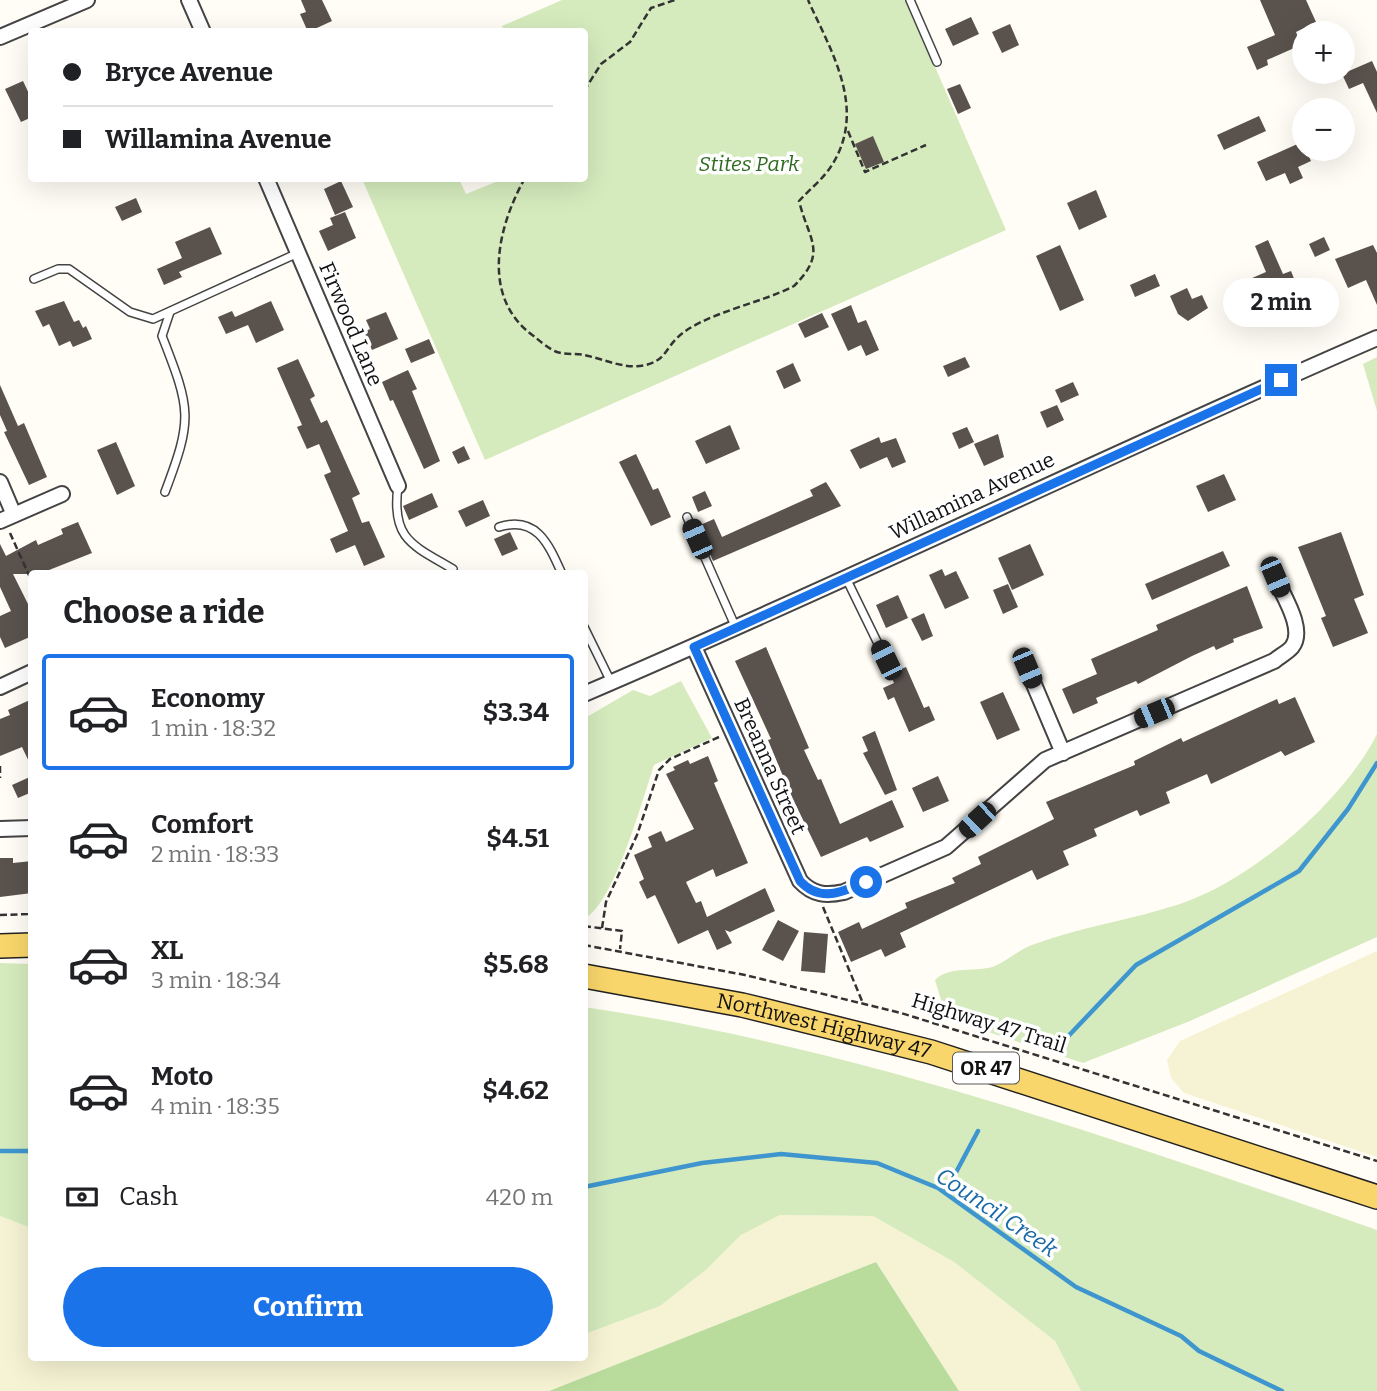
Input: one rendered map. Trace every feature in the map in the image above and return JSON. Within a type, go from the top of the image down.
[{"type":"main road","points":[[0,946],[28,945]]},
{"type":"main road","name":"Northwest Highway 47","points":[[588,977],[742,1005],[931,1052],[1377,1197]]},
{"type":"street","points":[[0,37],[87,0]]},
{"type":"street","points":[[189,0],[201,28]]},
{"type":"street","name":"Firwood Lane","points":[[268,182],[398,486]]},
{"type":"street","name":"Willamina Avenue","points":[[588,692],[736,628],[1185,421],[1377,338]]},
{"type":"street","points":[[0,482],[6,518],[62,494]]},
{"type":"street","points":[[818,894],[844,892],[946,847],[1034,767],[1274,661],[1293,645],[1294,621],[1275,577]]},
{"type":"street","name":"Breanna Street","points":[[694,647],[793,869],[806,888],[818,894]]},
{"type":"street","points":[[1027,668],[1063,752]]},
{"type":"street","points":[[0,687],[28,675]]},
{"type":"street","points":[[0,829],[28,828]]},
{"type":"lane","points":[[910,0],[937,62]]},
{"type":"lane","points":[[34,279],[58,269],[69,269],[130,312],[153,318],[298,253]]},
{"type":"lane","points":[[165,492],[180,454],[186,417],[177,369],[162,336],[166,319],[171,312]]},
{"type":"lane","points":[[398,486],[396,518],[407,542],[453,569]]},
{"type":"lane","points":[[687,517],[736,628]]},
{"type":"lane","points":[[499,527],[524,524],[538,532],[549,543],[560,570]]},
{"type":"lane","points":[[846,578],[886,660]]},
{"type":"lane","points":[[588,634],[611,682]]},
{"type":"path","points":[[588,85],[601,64],[630,42],[651,8],[675,0]]},
{"type":"path","points":[[808,0],[843,80],[847,129],[865,172],[926,145]]},
{"type":"path","points":[[523,182],[508,216],[497,269],[514,318],[520,326],[557,352],[581,354],[619,365],[643,366],[660,360],[676,339],[692,328],[772,298],[794,286],[806,274],[816,256],[813,236],[799,201],[833,164],[847,129]]},
{"type":"path","points":[[6,518],[28,572]]},
{"type":"path","points":[[602,928],[607,902],[637,835],[659,770],[670,759],[732,732]]},
{"type":"path","points":[[0,766],[0,778]]},
{"type":"path","points":[[818,894],[862,998],[861,1002]]},
{"type":"path","points":[[0,915],[28,914]]},
{"type":"path","points":[[588,926],[622,931],[620,951]]},
{"type":"path","name":"Highway 47 Trail","points":[[588,946],[757,977],[861,1002],[991,1039],[1233,1118],[1377,1161]]},
{"type":"shaded area","points":[[1377,951],[1377,1157],[1184,1093],[1171,1078],[1167,1060],[1180,1041]]},
{"type":"shaded area","points":[[780,1215],[873,1216],[954,1262],[1055,1341],[1081,1391],[959,1391],[876,1262],[549,1391],[0,1391],[0,1216],[28,1227],[28,1361],[588,1361],[588,1333],[660,1306],[707,1269],[741,1235]]},
{"type":"green space","name":"Stites Park","points":[[562,0],[906,0],[1006,230],[485,460],[363,182],[460,182],[466,194],[496,182],[588,182],[588,28],[502,26]]},
{"type":"green space","points":[[1377,357],[1377,411],[1363,364]]},
{"type":"green space","points":[[681,681],[712,738],[654,765],[617,872],[596,909],[588,916],[588,716],[633,690],[650,696]]},
{"type":"green space","points":[[1377,734],[1377,937],[1190,1021],[1083,1063],[939,1016],[942,1003],[935,980],[941,975],[995,966],[1032,945],[1180,904],[1208,893],[1236,877],[1293,836],[1319,811],[1362,760]]},
{"type":"green space","points":[[0,963],[28,964],[28,1227],[0,1216]]},
{"type":"green space","points":[[588,1008],[686,1024],[886,1071],[1084,1130],[1377,1230],[1377,1391],[1081,1391],[1055,1341],[954,1262],[873,1216],[780,1215],[741,1235],[707,1269],[660,1306],[588,1333]]},
{"type":"green space","points":[[876,1262],[959,1391],[549,1391]]},
{"type":"building","points":[[301,0],[322,0],[332,21],[317,28],[306,28],[300,14],[306,12]]},
{"type":"building","points":[[1260,0],[1306,0],[1316,21],[1292,21],[1292,49],[1267,60],[1268,65],[1257,70],[1247,47],[1275,35]]},
{"type":"building","points":[[971,17],[979,34],[953,46],[945,29]]},
{"type":"building","points":[[1010,24],[1019,45],[1002,53],[992,32]]},
{"type":"building","points":[[1372,61],[1377,72],[1377,113],[1363,83],[1349,89],[1347,84],[1355,84],[1355,68]]},
{"type":"building","points":[[23,81],[28,92],[28,119],[21,122],[5,89]]},
{"type":"building","points":[[960,84],[971,108],[958,114],[947,89]]},
{"type":"building","points":[[1259,116],[1266,131],[1224,150],[1217,135]]},
{"type":"building","points":[[873,136],[884,162],[866,169],[855,144]]},
{"type":"building","points":[[1292,146],[1292,161],[1311,161],[1298,167],[1303,178],[1290,184],[1285,173],[1266,181],[1257,162]]},
{"type":"building","points":[[341,182],[353,207],[335,215],[324,189]]},
{"type":"building","points":[[1096,190],[1107,217],[1079,230],[1067,203]]},
{"type":"building","points":[[136,198],[142,212],[122,221],[115,207]]},
{"type":"building","points":[[345,212],[356,238],[328,251],[319,231],[333,225],[330,218]]},
{"type":"building","points":[[210,227],[222,254],[179,272],[182,277],[164,285],[157,269],[182,258],[175,242]]},
{"type":"building","points":[[1324,237],[1330,250],[1315,257],[1309,244]]},
{"type":"building","points":[[1268,240],[1283,274],[1291,271],[1297,286],[1238,308],[1229,288],[1266,272],[1255,246]]},
{"type":"building","points":[[1060,245],[1084,300],[1060,311],[1036,256]]},
{"type":"building","points":[[1373,245],[1377,253],[1377,305],[1366,280],[1348,288],[1335,259]]},
{"type":"building","points":[[1155,274],[1160,286],[1135,297],[1130,285]]},
{"type":"building","points":[[1187,288],[1192,299],[1202,295],[1208,308],[1188,321],[1178,314],[1170,296]]},
{"type":"building","points":[[64,301],[74,322],[79,320],[83,328],[86,326],[92,339],[73,347],[70,341],[59,346],[49,324],[43,327],[35,311]]},
{"type":"building","points":[[271,301],[284,330],[256,343],[248,325],[226,334],[218,317],[232,311],[235,317]]},
{"type":"building","points":[[851,305],[858,323],[866,320],[879,350],[866,356],[861,345],[848,351],[831,314]]},
{"type":"building","points":[[386,312],[398,339],[372,350],[364,332],[370,329],[366,320]]},
{"type":"building","points":[[822,313],[829,327],[805,338],[798,324]]},
{"type":"building","points":[[429,339],[435,353],[411,363],[405,349]]},
{"type":"building","points":[[965,357],[970,367],[948,377],[943,366]]},
{"type":"building","points":[[298,359],[315,396],[310,399],[321,423],[327,420],[360,494],[352,498],[362,523],[369,521],[385,557],[364,566],[355,545],[336,553],[330,539],[348,531],[324,475],[331,472],[319,444],[307,449],[297,427],[302,425],[277,368]]},
{"type":"building","points":[[793,363],[801,381],[784,389],[776,371]]},
{"type":"building","points":[[408,370],[417,389],[412,391],[440,461],[424,469],[382,382]]},
{"type":"building","points":[[1073,382],[1079,395],[1061,403],[1055,390]]},
{"type":"building","points":[[0,385],[18,426],[24,423],[47,477],[29,485],[4,432],[7,431],[0,415]]},
{"type":"building","points":[[1057,405],[1064,420],[1047,428],[1040,412]]},
{"type":"building","points":[[730,425],[740,449],[706,464],[695,441]]},
{"type":"building","points":[[967,427],[974,442],[959,449],[952,433]]},
{"type":"building","points":[[998,434],[1004,457],[984,466],[974,444]]},
{"type":"building","points":[[879,437],[881,443],[896,438],[906,462],[892,468],[887,457],[860,469],[850,450]]},
{"type":"building","points":[[116,442],[135,486],[117,495],[97,450]]},
{"type":"building","points":[[464,446],[470,459],[458,464],[452,452]]},
{"type":"building","points":[[636,454],[653,490],[658,488],[671,517],[651,526],[619,462]]},
{"type":"building","points":[[1224,474],[1236,500],[1208,512],[1196,486]]},
{"type":"building","points":[[826,482],[841,506],[713,561],[698,526],[714,519],[722,537],[813,496],[810,490]]},
{"type":"building","points":[[705,491],[712,506],[698,512],[692,497]]},
{"type":"building","points":[[432,493],[438,507],[409,520],[403,506]]},
{"type":"building","points":[[483,500],[490,516],[466,527],[458,511]]},
{"type":"building","points":[[78,522],[92,553],[49,570],[28,570],[28,574],[13,574],[28,604],[28,638],[5,648],[0,637],[0,616],[11,611],[0,587],[0,544],[6,556],[36,540],[38,545],[63,534],[61,529]]},
{"type":"building","points":[[510,532],[518,549],[502,556],[494,539]]},
{"type":"building","points":[[1341,532],[1364,595],[1354,599],[1368,633],[1333,647],[1321,618],[1326,616],[1298,547]]},
{"type":"building","points":[[1030,544],[1044,575],[1012,590],[998,558]]},
{"type":"building","points":[[1223,551],[1230,566],[1152,600],[1145,584]]},
{"type":"building","points":[[942,569],[945,576],[956,571],[969,598],[945,609],[929,575]]},
{"type":"building","points":[[1008,584],[1018,607],[1003,614],[993,590]]},
{"type":"building","points":[[1247,586],[1263,628],[1233,639],[1234,642],[1216,650],[1214,646],[1138,684],[1136,681],[1096,698],[1098,703],[1073,714],[1062,689],[1097,674],[1091,659],[1158,630],[1156,625]]},
{"type":"building","points":[[898,595],[908,618],[886,628],[876,605]]},
{"type":"building","points":[[924,613],[933,636],[922,641],[911,619]]},
{"type":"building","points":[[766,647],[809,748],[804,750],[818,780],[821,779],[840,824],[892,800],[904,827],[870,842],[867,837],[821,857],[790,793],[768,740],[771,739],[735,661]]},
{"type":"building","points":[[906,667],[924,708],[929,706],[935,720],[909,732],[894,697],[888,700],[883,688],[894,683],[890,674]]},
{"type":"building","points":[[1003,692],[1020,730],[997,740],[980,702]]},
{"type":"building","points":[[1295,697],[1315,742],[1285,756],[1281,751],[1211,784],[1207,774],[1166,792],[1170,803],[1140,816],[1137,810],[1094,829],[1097,836],[1063,851],[1069,865],[1037,880],[1032,870],[900,933],[906,947],[885,957],[881,949],[851,962],[838,932],[859,922],[862,929],[907,908],[905,903],[955,883],[952,878],[981,864],[978,857],[1054,819],[1046,802],[1135,765],[1134,761],[1181,738],[1183,742],[1277,699],[1279,704]]},
{"type":"building","points":[[28,701],[28,760],[22,747],[0,756],[0,719],[10,715],[8,710]]},
{"type":"building","points":[[875,731],[897,790],[885,795],[863,753],[868,751],[862,737]]},
{"type":"building","points":[[708,756],[718,781],[714,783],[748,863],[716,877],[713,869],[686,882],[696,903],[701,901],[707,917],[765,888],[775,911],[730,932],[725,930],[732,943],[717,950],[708,930],[678,944],[655,895],[647,899],[639,882],[644,879],[634,855],[652,847],[648,837],[661,831],[666,842],[694,829],[666,774],[675,770],[673,767],[688,760],[690,764]]},
{"type":"building","points":[[938,776],[949,801],[923,812],[912,788]]},
{"type":"building","points":[[28,778],[28,794],[18,798],[12,785]]},
{"type":"building","points":[[0,858],[13,858],[13,863],[28,861],[28,894],[0,897]]},
{"type":"building","points":[[778,920],[799,931],[783,961],[762,950]]},
{"type":"building","points":[[804,932],[828,934],[825,973],[801,971]]},
{"type":"waterway","points":[[1057,1048],[1136,965],[1299,871],[1348,809],[1377,763]]},
{"type":"waterway","points":[[945,1193],[978,1131]]},
{"type":"waterway","name":"Council Creek","points":[[0,1151],[28,1151]]},
{"type":"waterway","name":"Council Creek","points":[[588,1186],[702,1163],[781,1154],[877,1163],[938,1188],[1076,1287],[1181,1336],[1199,1351],[1282,1391]]},
{"type":"route","points":[[866,882],[830,895],[818,894],[806,888],[800,881],[694,647],[1185,421],[1281,380]]}]
